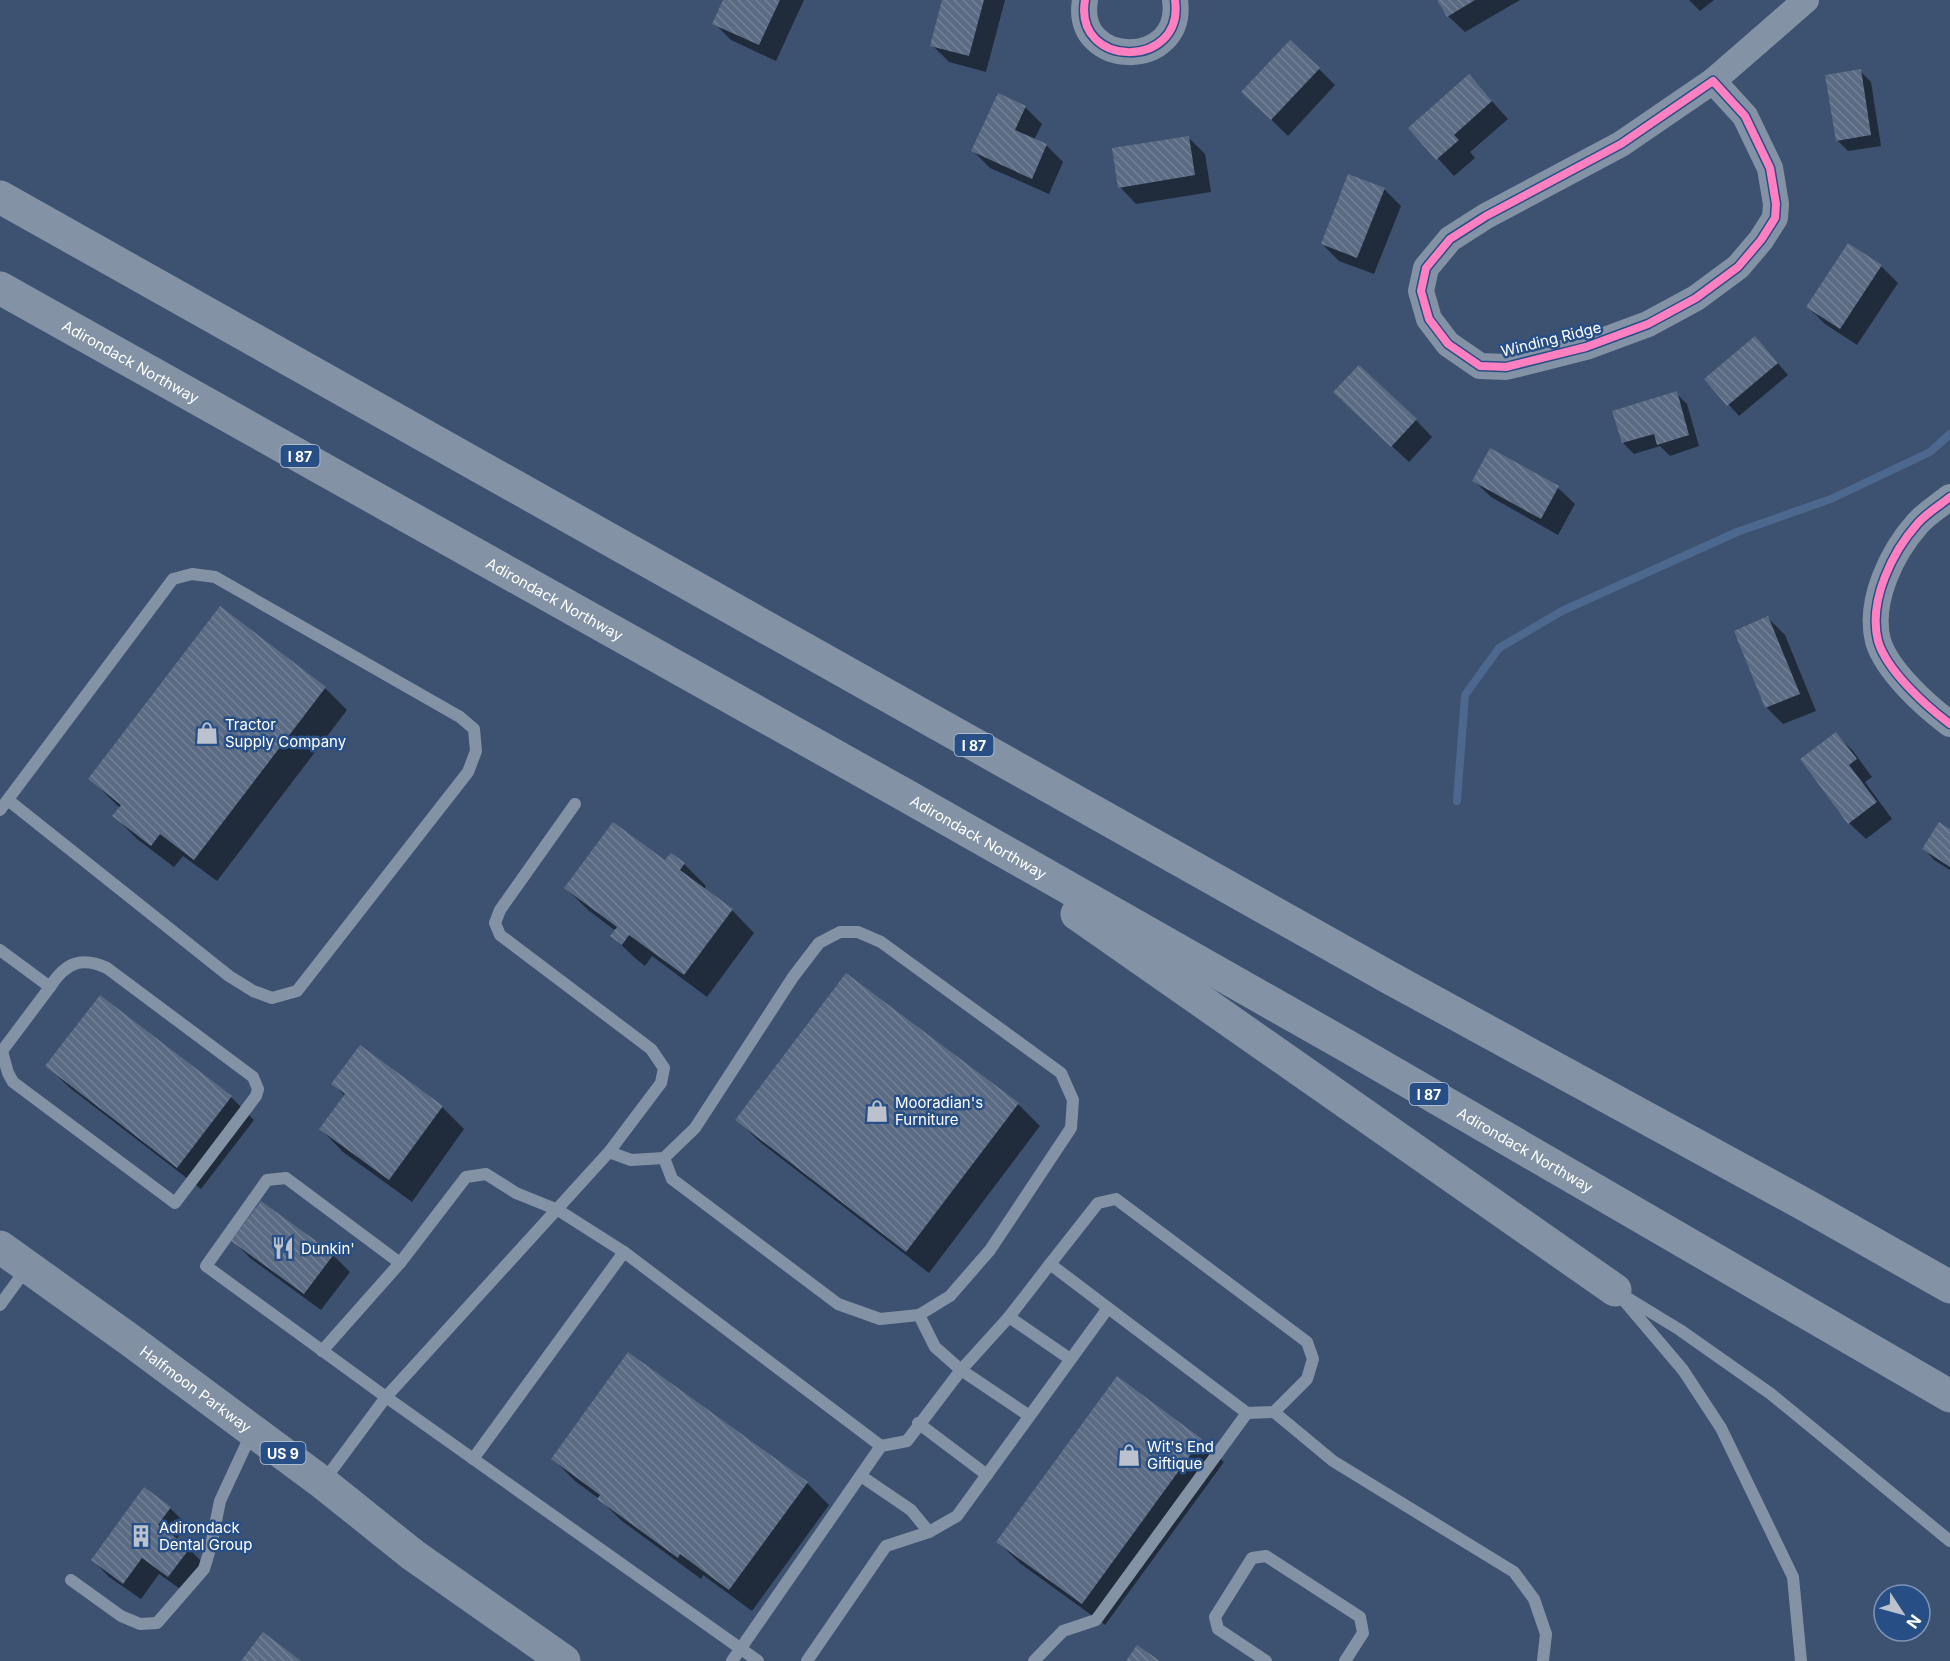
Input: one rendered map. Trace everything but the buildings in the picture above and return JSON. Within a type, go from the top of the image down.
[{"type":"highway","name":"I 87","points":[[0,197],[1390,978],[1809,1207],[1950,1287]]},
{"type":"highway","name":"Adirondack Northway","points":[[0,288],[905,795],[1950,1396]]},
{"type":"highway","points":[[905,795],[1615,1290]]},
{"type":"main road","name":"Halfmoon Parkway","points":[[0,1247],[252,1430],[413,1555],[564,1661]]},
{"type":"street","points":[[1085,0],[1086,21],[1092,34],[1103,45],[1117,52],[1132,54],[1146,51],[1159,43],[1169,32],[1175,18],[1175,0]]},
{"type":"street","name":"Winding Ridge","points":[[1713,81],[1745,116],[1770,168],[1776,204],[1774,218],[1761,240],[1738,267],[1696,298],[1648,324],[1586,347],[1506,367],[1480,366],[1449,344],[1429,318],[1421,291],[1426,268],[1450,239],[1486,216],[1622,144],[1713,81],[1806,0]]},
{"type":"street","points":[[1950,496],[1919,521],[1901,545],[1881,587],[1875,622],[1879,643],[1903,681],[1928,707],[1950,724]]},
{"type":"lane","points":[[192,574],[214,577],[460,717],[474,729],[476,751],[468,772],[297,991],[272,998],[253,991],[229,976],[4,805],[173,579],[192,574]]},
{"type":"lane","points":[[323,1483],[386,1397],[609,1152],[661,1083],[664,1068],[651,1049],[500,935],[495,923],[500,910],[575,804]]},
{"type":"lane","points":[[609,1152],[631,1160],[664,1158],[695,1128],[793,977],[819,943],[840,932],[858,932],[881,942],[1061,1073],[1073,1100],[1071,1128],[990,1250],[950,1296],[919,1315],[880,1318],[838,1304],[672,1179],[664,1158]]},
{"type":"lane","points":[[0,950],[50,987]]},
{"type":"lane","points":[[87,962],[100,965],[189,1030],[256,1082],[258,1089],[256,1096],[175,1203],[13,1082],[1,1050],[68,966],[87,962]]},
{"type":"lane","points":[[322,1351],[400,1263],[466,1177],[486,1174],[516,1193],[558,1210],[624,1252],[882,1446]]},
{"type":"lane","points":[[400,1263],[286,1178],[267,1180],[206,1266],[758,1661]]},
{"type":"lane","points":[[732,1661],[882,1446],[907,1441],[918,1423],[961,1370],[1009,1317],[1098,1203],[1116,1199],[1307,1342],[1313,1359],[1307,1379],[1274,1412]]},
{"type":"lane","points":[[473,1459],[624,1252]]},
{"type":"lane","points":[[1050,1264],[1247,1413],[1274,1412],[1333,1461],[1514,1572],[1534,1599],[1546,1634],[1543,1661]]},
{"type":"lane","points":[[0,1305],[28,1267]]},
{"type":"lane","points":[[1615,1290],[1680,1330],[1771,1394],[1950,1541]]},
{"type":"lane","points":[[1615,1290],[1683,1370],[1720,1428],[1794,1577],[1801,1661]]},
{"type":"lane","points":[[807,1661],[886,1546],[929,1532],[957,1516],[1108,1308]]},
{"type":"lane","points":[[919,1315],[935,1347],[961,1370],[1029,1416]]},
{"type":"lane","points":[[1009,1317],[1070,1359]]},
{"type":"lane","points":[[1034,1661],[1063,1631],[1096,1620],[1247,1413]]},
{"type":"lane","points":[[918,1423],[987,1475]]},
{"type":"lane","points":[[71,1580],[121,1616],[140,1624],[157,1623],[204,1569],[220,1501],[252,1430]]},
{"type":"lane","points":[[861,1476],[911,1510],[929,1532]]},
{"type":"lane","points":[[1266,1661],[1218,1629],[1215,1617],[1252,1558],[1266,1556],[1360,1617],[1363,1633],[1345,1661]]},
{"type":"waterway","points":[[1457,801],[1465,695],[1499,648],[1562,611],[1737,532],[1831,499],[1930,452],[1950,434]]},
{"type":"cycle path","points":[[1085,0],[1086,23],[1095,39],[1111,49],[1129,52],[1148,49],[1163,39],[1174,23],[1175,0]]},
{"type":"cycle path","points":[[1713,81],[1745,116],[1770,168],[1776,204],[1775,218],[1761,240],[1738,267],[1696,298],[1648,324],[1586,347],[1506,367],[1480,366],[1448,344],[1429,319],[1421,291],[1426,268],[1450,239],[1486,216],[1621,144],[1713,81]]},
{"type":"cycle path","points":[[1950,497],[1929,512],[1899,548],[1879,594],[1876,610],[1878,641],[1890,664],[1919,698],[1950,724]]},
{"type":"place","name":"Tractor Supply Company","points":[[207,733]]},
{"type":"place","name":"Mooradian's Furniture","points":[[877,1111]]},
{"type":"place","name":"Dunkin'","points":[[283,1248]]},
{"type":"place","name":"Wit's End Giftique","points":[[1129,1455]]},
{"type":"place","name":"Adirondack Dental Group","points":[[141,1536]]}]
